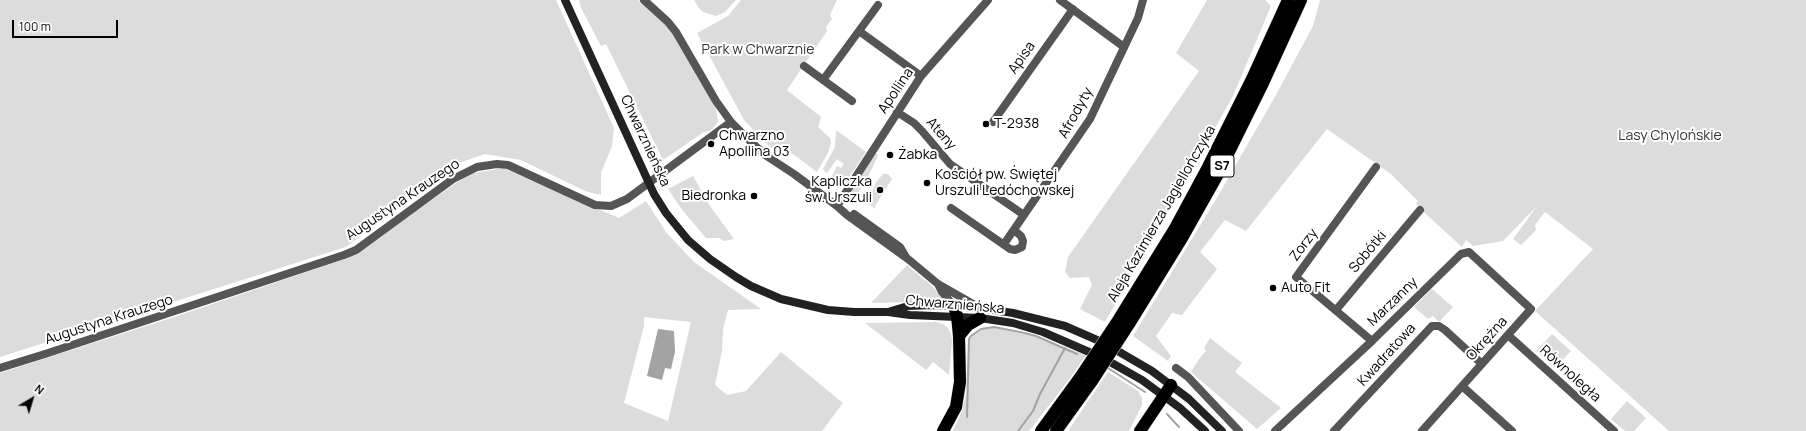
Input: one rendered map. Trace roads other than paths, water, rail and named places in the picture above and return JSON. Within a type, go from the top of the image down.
[{"type":"highway","name":"Aleja Kazimierza Jagiellończyka","points":[[1124,322],[1215,155],[1288,0]]},
{"type":"highway","name":"Aleja Kazimierza Jagiellończyka","points":[[1056,431],[1086,378],[1182,238],[1218,174],[1263,83],[1301,0]]},
{"type":"highway","points":[[943,431],[951,419],[959,395],[959,336],[955,311]]},
{"type":"highway","points":[[959,336],[968,324],[980,313]]},
{"type":"highway","name":"Aleja Kazimierza Jagiellończyka","points":[[1041,431],[1086,378]]},
{"type":"highway","points":[[1140,431],[1171,385]]},
{"type":"main road","name":"Chwarznieńska","points":[[565,0],[648,183],[666,213],[688,240],[722,267],[751,286],[781,299],[828,310],[888,312],[908,306],[933,305],[955,311],[1032,317],[1083,333],[1129,356],[1171,385],[1189,398],[1222,431]]},
{"type":"main road","name":"Chwarznieńska","points":[[980,313],[1028,327],[1068,341],[1122,368],[1163,395],[1205,431]]},
{"type":"street","name":"Chwarznieńska","points":[[644,0],[668,22],[676,32],[716,101],[731,122],[765,155],[838,206],[847,215],[908,259],[938,284],[980,313]]},
{"type":"street","name":"Apollina","points":[[838,206],[921,76],[988,0]]},
{"type":"street","points":[[1060,0],[1124,47]]},
{"type":"street","name":"Afrodyty","points":[[1004,244],[1087,125],[1138,18],[1143,0]]},
{"type":"street","points":[[823,80],[878,5]]},
{"type":"street","name":"Apisa","points":[[993,122],[1073,9]]},
{"type":"street","points":[[859,31],[921,76]]},
{"type":"street","points":[[804,66],[852,101]]},
{"type":"street","name":"Ateny","points":[[897,112],[914,123],[950,164],[1024,215]]},
{"type":"street","name":"Augustyna Krauzego","points":[[0,368],[356,250],[453,179],[478,167],[497,164],[508,165],[595,206],[611,206],[620,203],[731,122]]},
{"type":"street","name":"Zorzy","points":[[1372,341],[1296,277],[1376,167]]},
{"type":"street","points":[[951,208],[1014,250],[1022,247],[1023,238],[1014,230]]},
{"type":"street","name":"Sobótki","points":[[1336,310],[1420,210]]},
{"type":"street","name":"Marzanny","points":[[1275,431],[1372,341],[1461,254],[1466,252],[1473,255],[1531,309]]},
{"type":"street","name":"Chwarznieńska","points":[[938,284],[955,311]]},
{"type":"street","name":"Okrężna","points":[[1422,431],[1531,309]]},
{"type":"street","name":"Kwadratowa","points":[[1334,431],[1432,326],[1439,326],[1482,364]]},
{"type":"street","name":"Równoległa","points":[[1508,335],[1614,431]]},
{"type":"street","points":[[1176,368],[1188,377],[1239,431]]},
{"type":"street","points":[[1462,386],[1512,431]]},
{"type":"waterway","points":[[967,417],[969,339],[981,329],[994,327],[1036,336],[1077,354]]},
{"type":"waterway","points":[[1018,431],[1033,411],[1040,394],[1065,348]]},
{"type":"waterway","points":[[1108,368],[1145,392]]},
{"type":"waterway","points":[[1167,414],[1179,427]]},
{"type":"place","name":"T-2938","points":[[986,124]]},
{"type":"place","name":"Chwarzno Apollina 03","points":[[711,144]]},
{"type":"place","name":"Żabka","points":[[890,155]]},
{"type":"place","name":"Kościół pw. Świętej Urszuli Ledóchowskej","points":[[927,183]]},
{"type":"place","name":"Kapliczka św. Urszuli","points":[[880,190]]},
{"type":"place","name":"Biedronka","points":[[754,196]]},
{"type":"place","name":"Auto Fit","points":[[1273,288]]},
{"type":"park label","name":"Park w Chwarznie","points":[[758,50]]},
{"type":"park label","name":"Lasy Chylońskie","points":[[1670,136]]}]
